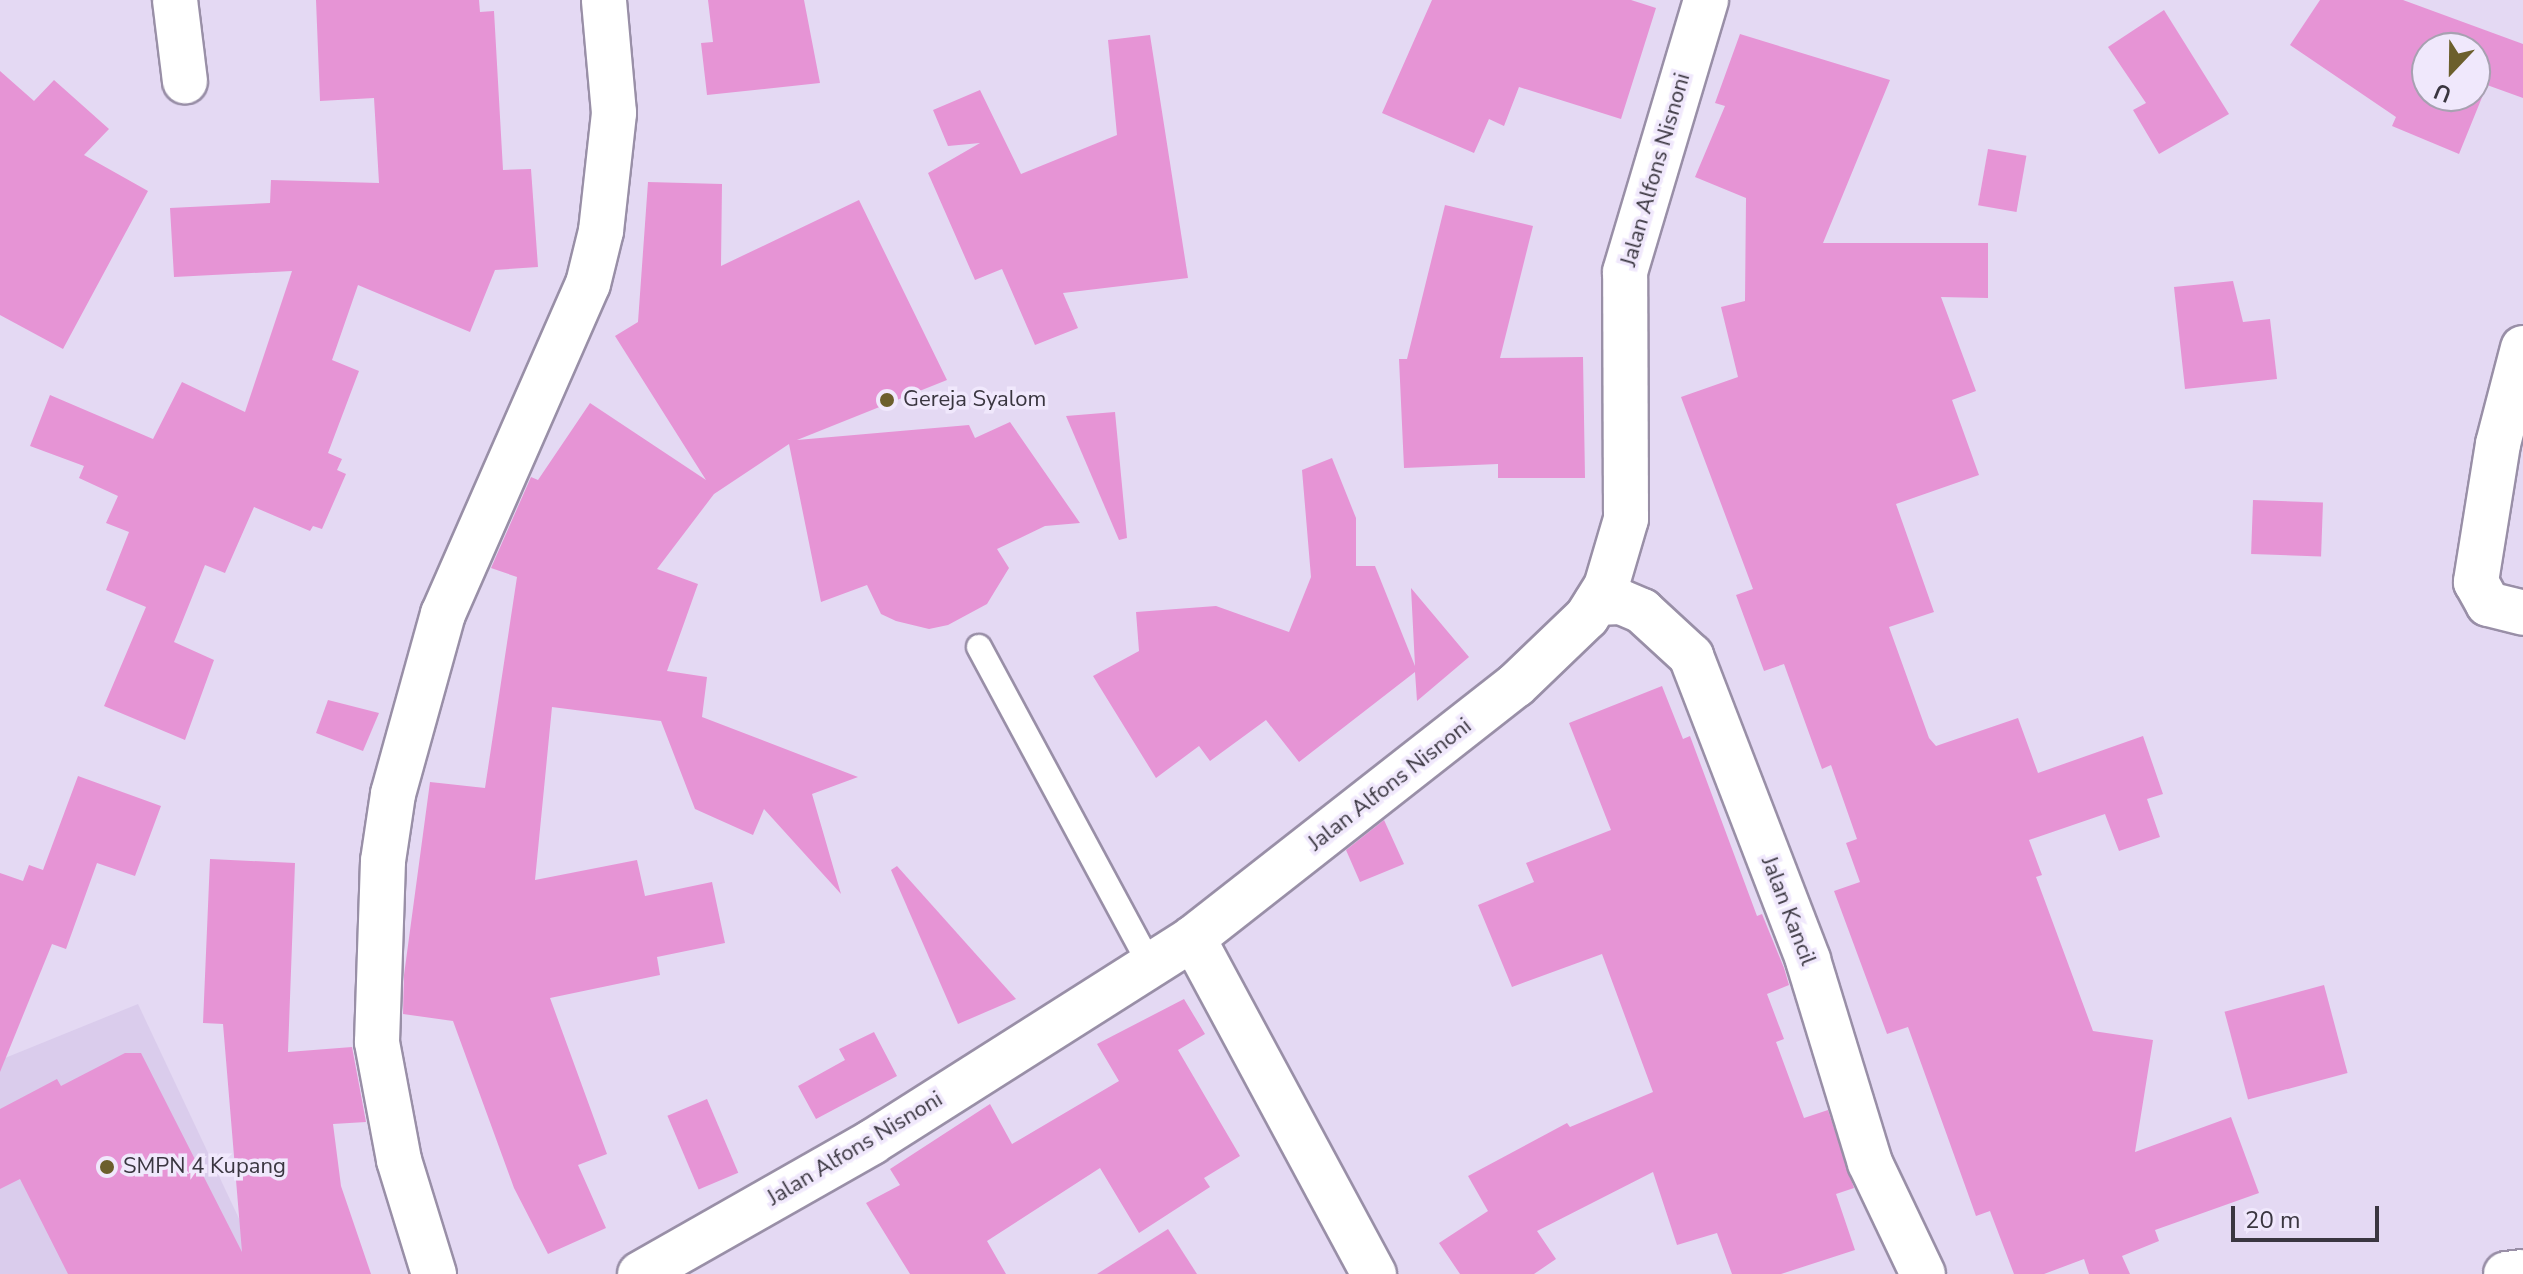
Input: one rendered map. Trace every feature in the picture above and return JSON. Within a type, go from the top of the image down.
[{"type":"street","points":[[175,0],[185,81]]},
{"type":"street","points":[[434,1274],[399,1160],[377,1042],[383,861],[393,794],[443,614],[588,284],[601,231],[614,113],[604,0]]},
{"type":"street","name":"Jalan Alfons Nisnoni","points":[[640,1274],[872,1142],[1151,967],[1193,938],[1516,685],[1569,638],[1596,603],[1619,552],[1626,519],[1625,272],[1706,0]]},
{"type":"street","points":[[2523,348],[2498,444],[2476,582],[2488,604],[2523,613]]},
{"type":"street","name":"Jalan Kancil","points":[[1596,603],[1621,602],[1642,611],[1691,656],[1808,960],[1870,1163],[1923,1274]]},
{"type":"street","points":[[1193,938],[1374,1274]]},
{"type":"street","points":[[2506,1274],[2523,1272]]},
{"type":"lane","points":[[979,647],[1151,967]]},
{"type":"shaded area","name":"SMPN 4 Kupang","points":[[138,1004],[265,1274],[0,1274],[0,1060]]},
{"type":"building","points":[[316,0],[479,0],[480,12],[494,11],[503,170],[531,169],[538,267],[495,270],[470,332],[358,285],[332,360],[359,371],[328,453],[342,459],[337,470],[346,474],[322,529],[313,526],[310,531],[254,507],[225,573],[205,565],[174,642],[214,660],[185,740],[104,706],[146,607],[106,590],[129,532],[106,523],[118,496],[79,478],[84,466],[30,446],[50,395],[153,439],[182,382],[245,412],[292,271],[174,277],[170,208],[270,203],[271,180],[379,183],[374,98],[320,101]]},
{"type":"building","points":[[708,0],[804,0],[820,83],[707,95],[701,43],[713,42]]},
{"type":"building","points":[[1432,0],[1631,0],[1656,8],[1621,119],[1519,87],[1504,126],[1489,119],[1474,153],[1382,113]]},
{"type":"building","points":[[2320,0],[2403,0],[2490,32],[2411,32],[2411,112],[2476,112],[2459,154],[2392,126],[2396,117],[2290,45]]},
{"type":"building","points":[[2164,10],[2229,114],[2159,154],[2133,110],[2146,103],[2108,47]]},
{"type":"building","points":[[2491,32],[2523,44],[2523,98],[2491,86]]},
{"type":"building","points":[[1740,34],[1890,80],[1823,243],[1988,243],[1988,298],[1941,297],[1976,391],[1952,400],[1979,475],[1896,504],[1934,612],[1889,627],[1929,738],[1936,746],[2018,718],[2038,773],[2143,736],[2163,794],[2147,799],[2160,837],[2119,851],[2105,814],[2029,840],[2042,875],[2036,877],[2093,1031],[2153,1040],[2135,1152],[2231,1117],[2259,1193],[2155,1230],[2159,1241],[2122,1256],[2130,1274],[2089,1274],[2084,1259],[2044,1274],[2014,1274],[1990,1211],[1976,1216],[1908,1027],[1887,1034],[1834,891],[1860,882],[1846,843],[1857,839],[1831,765],[1822,769],[1784,664],[1764,671],[1736,595],[1753,589],[1681,397],[1738,377],[1721,307],[1745,301],[1746,198],[1695,177],[1725,106],[1715,103]]},
{"type":"building","points":[[1150,35],[1188,278],[1063,293],[1078,328],[1035,345],[1002,269],[975,280],[928,173],[980,143],[948,146],[933,110],[980,90],[1021,174],[1117,135],[1108,40]]},
{"type":"building","points":[[0,71],[34,101],[54,80],[109,129],[84,155],[148,191],[63,349],[0,315]]},
{"type":"building","points":[[1988,149],[2026,156],[2017,212],[1978,205]]},
{"type":"building","points":[[648,182],[722,184],[721,266],[859,200],[947,380],[797,440],[969,425],[975,438],[1010,422],[1080,523],[1045,526],[997,549],[1009,568],[987,604],[948,625],[929,629],[881,614],[867,585],[821,602],[789,444],[714,494],[657,569],[698,584],[667,671],[707,677],[702,717],[858,777],[812,794],[841,894],[764,809],[753,835],[695,809],[661,721],[552,707],[535,880],[637,860],[645,896],[712,882],[725,943],[657,957],[660,975],[550,998],[607,1154],[578,1165],[606,1228],[548,1254],[514,1188],[453,1021],[403,1014],[404,975],[430,782],[485,788],[517,577],[491,568],[531,477],[538,480],[590,403],[706,480],[615,336],[638,322]]},
{"type":"building","points":[[1445,205],[1533,226],[1500,358],[1583,357],[1585,478],[1498,478],[1498,464],[1404,468],[1399,359],[1407,359]]},
{"type":"building","points":[[2233,281],[2243,322],[2270,319],[2277,379],[2185,389],[2174,287]]},
{"type":"building","points":[[1115,412],[1127,538],[1119,540],[1066,416]]},
{"type":"building","points":[[1332,458],[1356,518],[1356,566],[1375,566],[1415,666],[1411,588],[1469,657],[1417,701],[1415,672],[1299,762],[1266,720],[1210,761],[1199,746],[1156,778],[1093,676],[1139,651],[1136,612],[1216,606],[1289,632],[1311,577],[1302,470]]},
{"type":"building","points":[[2253,500],[2323,502],[2321,556],[2251,554]]},
{"type":"building","points":[[1662,686],[1683,739],[1690,736],[1757,916],[1762,914],[1784,968],[1789,985],[1767,994],[1784,1039],[1776,1042],[1804,1118],[1828,1110],[1854,1188],[1836,1194],[1855,1250],[1781,1274],[1732,1274],[1717,1233],[1677,1245],[1653,1172],[1537,1231],[1556,1259],[1534,1274],[1460,1274],[1439,1243],[1488,1211],[1468,1176],[1567,1123],[1570,1127],[1653,1092],[1602,954],[1512,987],[1478,905],[1534,882],[1526,863],[1611,830],[1569,723]]},
{"type":"building","points":[[328,700],[379,713],[363,751],[316,733]]},
{"type":"building","points":[[78,776],[161,806],[135,876],[97,863],[66,949],[52,944],[0,1072],[0,873],[23,881],[29,865],[43,870]]},
{"type":"building","points":[[1384,820],[1404,864],[1360,882],[1346,850]]},
{"type":"building","points":[[210,859],[295,863],[288,1052],[352,1047],[366,1122],[333,1124],[341,1186],[371,1274],[68,1274],[20,1179],[0,1189],[0,1109],[57,1079],[61,1086],[125,1053],[141,1053],[242,1252],[223,1024],[203,1023]]},
{"type":"building","points":[[897,866],[1016,999],[958,1024],[891,870]]},
{"type":"building","points":[[2324,985],[2348,1073],[2248,1100],[2225,1012]]},
{"type":"building","points":[[1184,999],[1205,1034],[1178,1050],[1240,1156],[1204,1178],[1210,1187],[1139,1233],[1100,1168],[987,1241],[1006,1274],[910,1274],[866,1203],[900,1185],[890,1169],[990,1104],[1012,1144],[1119,1081],[1097,1044]]},
{"type":"building","points":[[874,1032],[897,1076],[816,1119],[798,1086],[845,1060],[839,1049]]},
{"type":"building","points":[[707,1099],[738,1173],[699,1189],[667,1116]]},
{"type":"building","points":[[1168,1229],[1197,1274],[1097,1274]]},
{"type":"place","name":"Gereja Syalom","points":[[887,400]]},
{"type":"place","name":"SMPN 4 Kupang","points":[[107,1167]]}]
